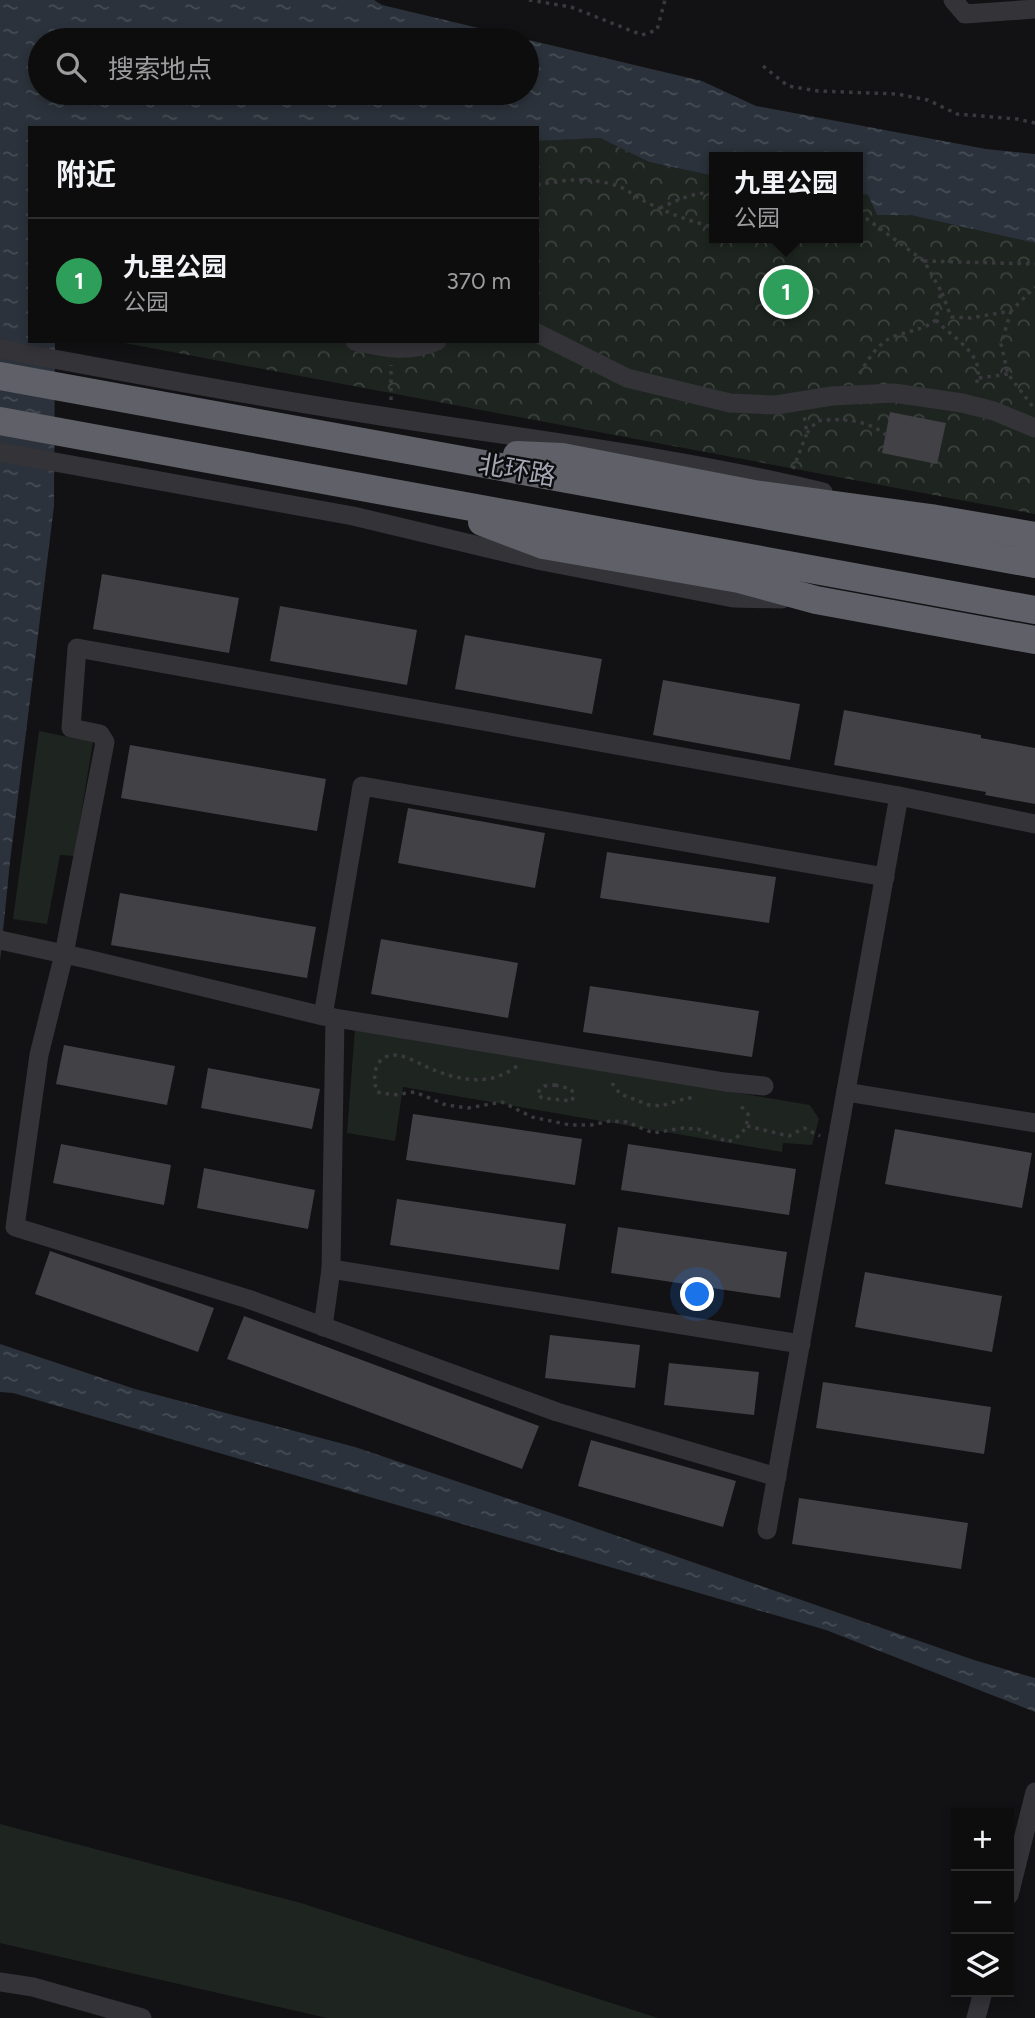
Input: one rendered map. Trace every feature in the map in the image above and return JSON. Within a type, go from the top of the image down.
[{"type":"highway","name":"北环路","points":[[0,376],[152,390],[402,449],[1035,564]]},
{"type":"highway","name":"北环路","points":[[0,422],[1035,610]]},
{"type":"highway","points":[[402,449],[562,457],[754,494],[931,518],[1035,536]]},
{"type":"highway","points":[[414,497],[543,545],[739,579],[816,600],[1035,640]]},
{"type":"street","points":[[953,0],[965,14],[1035,9]]},
{"type":"street","points":[[539,334],[627,378],[730,403],[776,405],[852,395],[894,393],[962,403],[993,411],[1035,428]]},
{"type":"street","points":[[364,343],[392,349],[422,347],[432,343]]},
{"type":"street","name":"北环路","points":[[0,349],[152,390],[390,417],[565,442],[757,475],[931,518]]},
{"type":"street","points":[[0,452],[353,516],[542,561],[733,598],[816,600]]},
{"type":"street","points":[[776,1477],[557,1412],[248,1299],[15,1227],[39,1055],[64,954],[105,741],[100,734],[71,728],[77,648],[899,796],[1035,824]]},
{"type":"street","points":[[323,1326],[331,1269],[329,1017],[362,786],[885,877]]},
{"type":"street","points":[[767,1530],[899,796]]},
{"type":"street","points":[[4,941],[329,1017],[725,1082],[764,1086]]},
{"type":"street","points":[[846,1092],[1035,1123]]},
{"type":"street","points":[[331,1269],[800,1344]]},
{"type":"street","points":[[1014,1880],[1031,1827],[1035,1792]]},
{"type":"street","points":[[0,1982],[33,1987],[142,2018]]},
{"type":"street","points":[[976,2018],[982,1997]]},
{"type":"path","points":[[529,0],[571,7],[642,35],[657,30],[665,0]]},
{"type":"path","points":[[763,66],[788,86],[818,91],[897,94],[928,100],[957,114],[1035,123]]},
{"type":"path","points":[[539,184],[561,179],[589,179],[620,187],[660,208],[709,225]]},
{"type":"path","points":[[660,208],[709,193]]},
{"type":"path","points":[[863,217],[925,261],[951,317],[971,318],[1011,311]]},
{"type":"path","points":[[925,261],[1035,264]]},
{"type":"path","points":[[1035,286],[1011,311],[1001,344],[1008,374],[1035,409]]},
{"type":"path","points":[[852,395],[872,354],[891,336],[923,329],[936,320],[941,291]]},
{"type":"path","points":[[936,320],[948,334],[964,343],[976,360],[979,378],[962,403]]},
{"type":"path","points":[[390,417],[392,349]]},
{"type":"path","points":[[979,378],[1008,374]]},
{"type":"path","points":[[802,401],[807,433]]},
{"type":"path","points":[[785,482],[798,460],[807,433],[817,421],[841,418],[877,428],[886,435]]},
{"type":"path","points":[[525,1049],[523,1060],[516,1068],[500,1077],[485,1080],[460,1079],[394,1055],[382,1059],[375,1068],[373,1081],[377,1092],[394,1096],[415,1092],[446,1105],[467,1108],[502,1102],[532,1116],[570,1125],[626,1122],[653,1133],[683,1128],[698,1129],[728,1142],[741,1135],[747,1126],[748,1114],[741,1105],[731,1099]]},
{"type":"path","points":[[599,1061],[603,1073],[620,1094],[649,1105],[661,1106],[687,1098],[699,1098]]},
{"type":"path","points":[[544,1086],[566,1086],[574,1094],[572,1101],[542,1098],[537,1093],[544,1086]]},
{"type":"path","points":[[747,1126],[789,1136],[804,1128],[837,1144]]},
{"type":"green space","points":[[600,138],[649,162],[709,175],[709,243],[863,243],[863,194],[868,195],[877,215],[910,215],[1035,243],[1035,514],[125,343],[539,343],[539,141]]},
{"type":"green space","points":[[39,731],[93,742],[74,856],[60,855],[47,924],[13,919]]},
{"type":"green space","points":[[355,1028],[810,1105],[819,1119],[812,1145],[783,1143],[782,1152],[403,1087],[395,1141],[347,1133]]},
{"type":"green space","points":[[0,1824],[301,1903],[658,2018],[327,2018],[0,1943]]},
{"type":"water","points":[[0,0],[374,0],[382,5],[479,28],[28,28],[28,105],[539,105],[539,42],[702,81],[756,106],[986,149],[1035,154],[1035,243],[910,215],[877,215],[868,195],[863,194],[863,152],[709,152],[709,175],[649,162],[600,138],[539,141],[539,126],[28,126],[28,343],[55,343],[54,506],[0,961]]},
{"type":"water","points":[[0,1344],[135,1389],[355,1447],[974,1660],[1035,1678],[1035,1712],[826,1630],[13,1393],[0,1392]]},
{"type":"building","points":[[890,412],[946,423],[937,464],[882,453]]},
{"type":"building","points":[[102,574],[239,598],[229,653],[93,629]]},
{"type":"building","points":[[280,606],[417,630],[407,685],[270,661]]},
{"type":"building","points":[[465,635],[602,659],[592,714],[455,689]]},
{"type":"building","points":[[663,680],[800,704],[790,760],[653,735]]},
{"type":"building","points":[[844,710],[981,735],[981,738],[1035,748],[1035,804],[985,795],[986,792],[834,765]]},
{"type":"building","points":[[130,745],[326,779],[317,831],[121,798]]},
{"type":"building","points":[[408,808],[545,833],[535,888],[398,863]]},
{"type":"building","points":[[607,852],[776,877],[769,923],[600,898]]},
{"type":"building","points":[[120,893],[316,927],[307,978],[111,945]]},
{"type":"building","points":[[381,939],[518,963],[508,1018],[371,994]]},
{"type":"building","points":[[590,986],[759,1011],[752,1057],[583,1032]]},
{"type":"building","points":[[64,1045],[175,1066],[167,1105],[56,1084]]},
{"type":"building","points":[[208,1068],[320,1089],[312,1129],[201,1108]]},
{"type":"building","points":[[413,1114],[582,1139],[575,1185],[406,1160]]},
{"type":"building","points":[[895,1129],[1032,1153],[1022,1208],[885,1184]]},
{"type":"building","points":[[61,1144],[171,1165],[164,1205],[53,1183]]},
{"type":"building","points":[[628,1144],[796,1169],[789,1215],[621,1190]]},
{"type":"building","points":[[204,1168],[315,1190],[308,1229],[197,1208]]},
{"type":"building","points":[[397,1199],[566,1224],[559,1270],[390,1245]]},
{"type":"building","points":[[618,1227],[787,1252],[780,1298],[611,1273]]},
{"type":"building","points":[[50,1251],[214,1308],[198,1352],[35,1294]]},
{"type":"building","points":[[865,1272],[1002,1296],[992,1352],[855,1327]]},
{"type":"building","points":[[244,1316],[539,1426],[522,1469],[227,1359]]},
{"type":"building","points":[[550,1335],[640,1345],[635,1388],[545,1378]]},
{"type":"building","points":[[669,1363],[759,1372],[754,1415],[664,1405]]},
{"type":"building","points":[[823,1382],[991,1407],[984,1454],[816,1428]]},
{"type":"building","points":[[591,1440],[736,1481],[723,1527],[578,1486]]},
{"type":"building","points":[[799,1498],[968,1523],[961,1569],[792,1544]]},
{"type":"place","name":"九里公园","points":[[786,292]]}]
